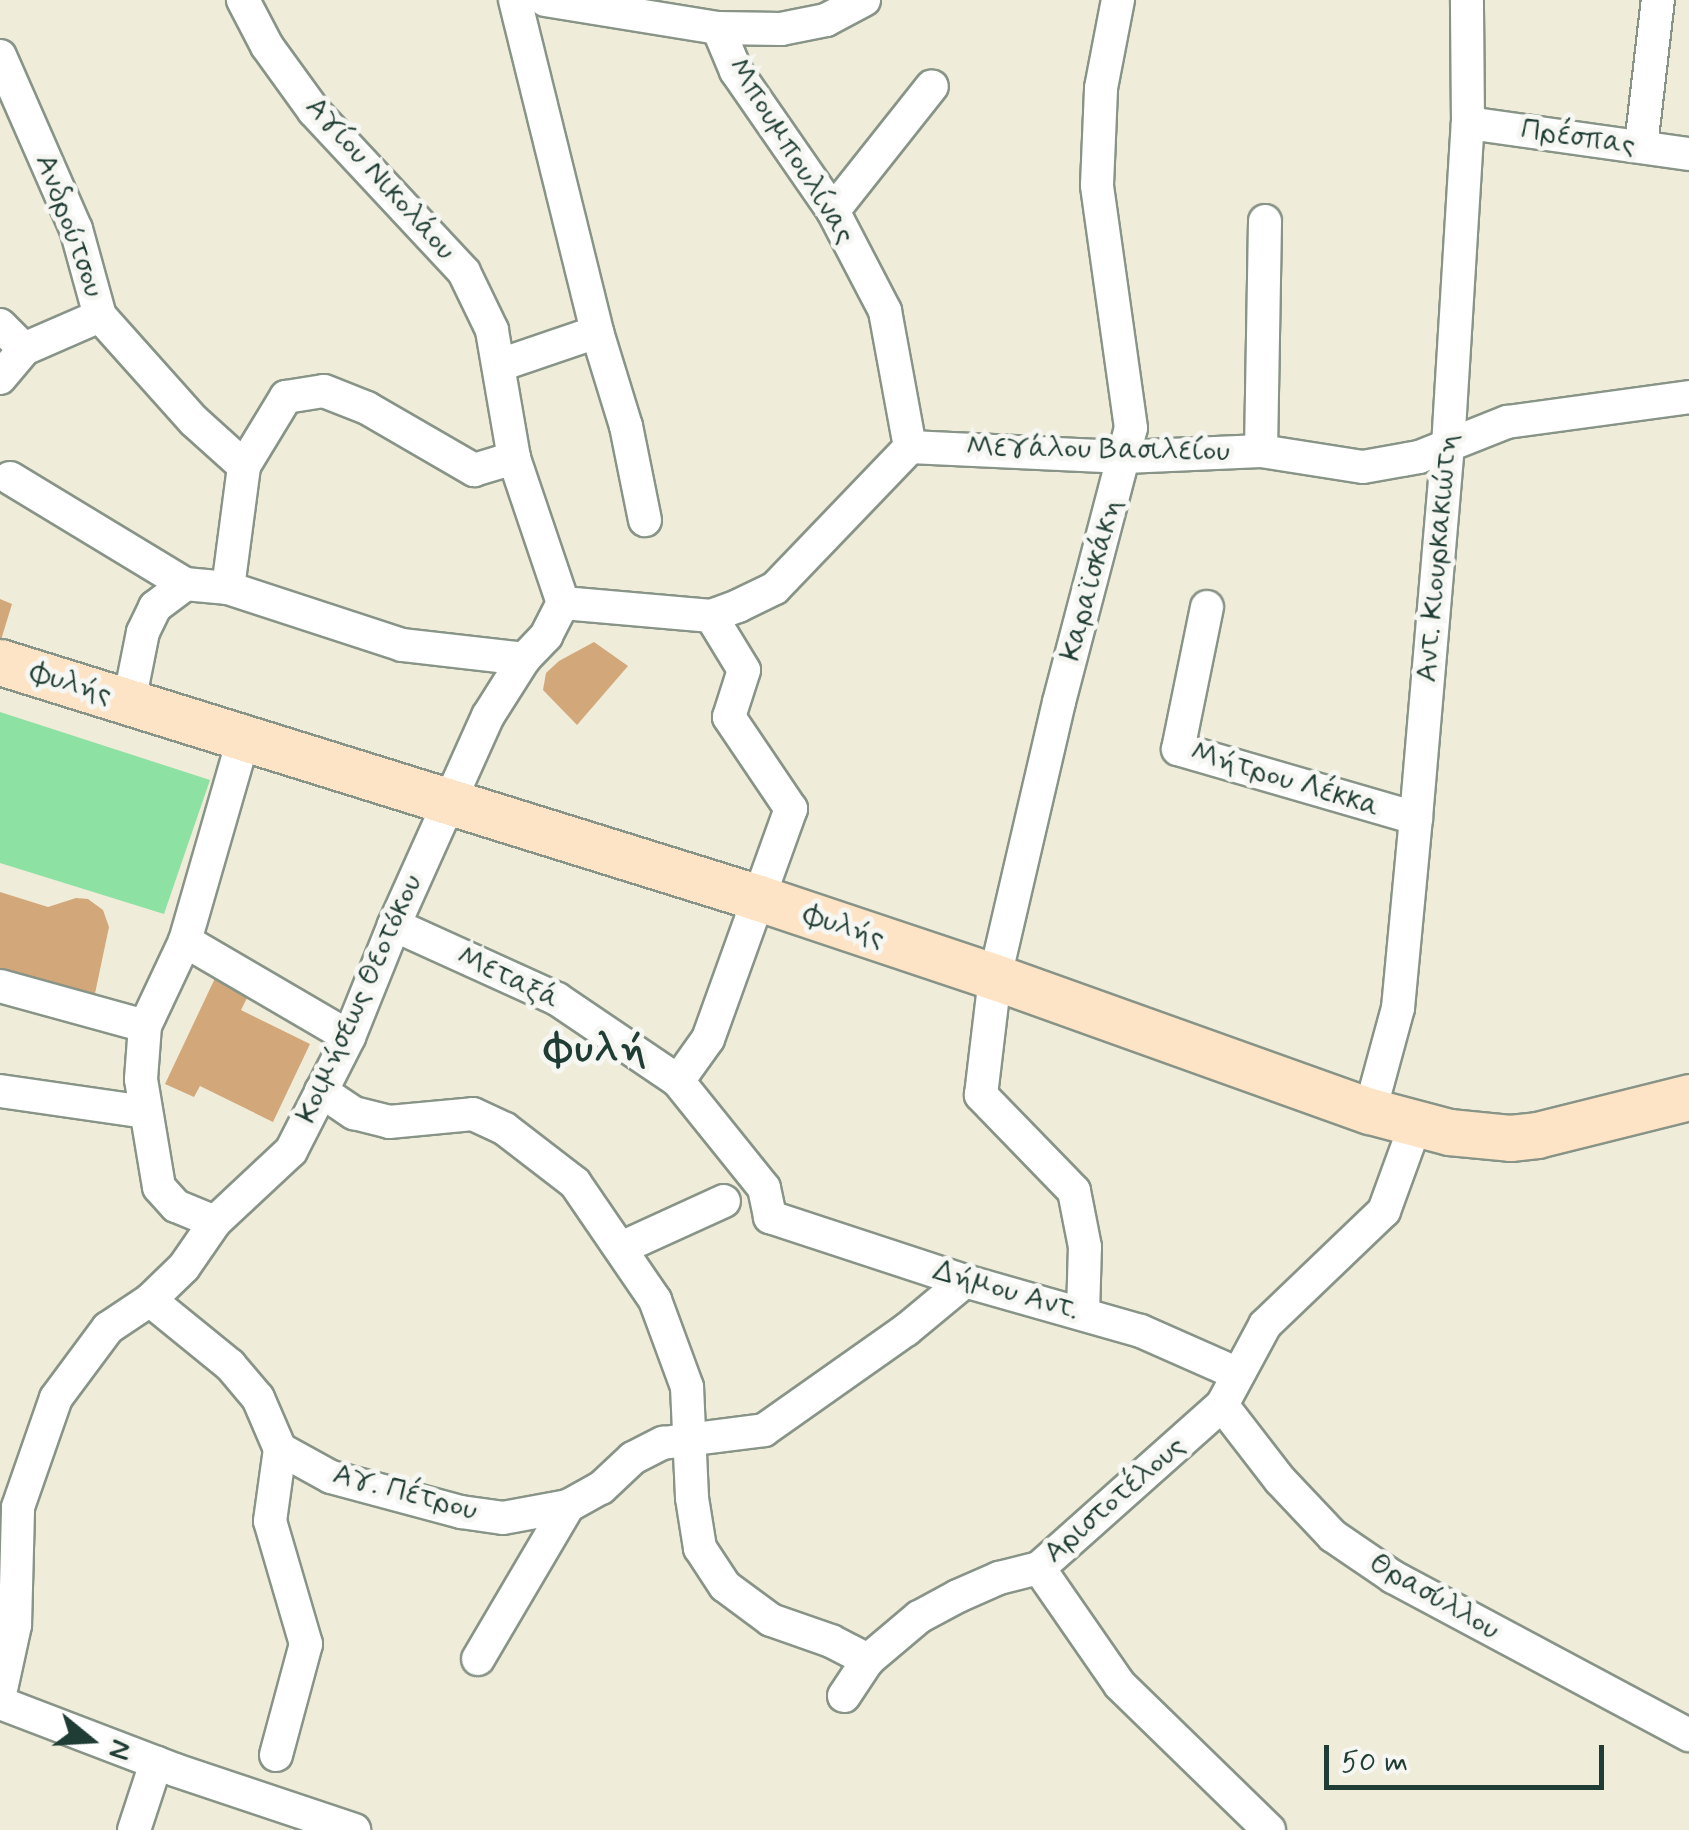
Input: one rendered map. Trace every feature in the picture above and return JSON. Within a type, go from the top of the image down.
[{"type":"main road","name":"Φυλής","points":[[0,662],[756,898],[995,976],[1370,1111],[1449,1132],[1510,1138],[1689,1097]]},
{"type":"street","name":"Αγίου Νικολάου","points":[[244,0],[267,46],[314,111],[464,272],[492,330],[514,458],[551,579],[563,603]]},
{"type":"street","points":[[515,0],[597,332],[626,426],[645,520]]},
{"type":"street","points":[[544,0],[718,28],[781,28],[826,20],[864,0]]},
{"type":"street","name":"Καραϊσκάκη","points":[[1083,1313],[1085,1248],[1074,1191],[980,1095],[995,976],[1059,702],[1131,428],[1097,185],[1101,88],[1118,0]]},
{"type":"street","name":"Αντ. Κιουρκακιώτη","points":[[1370,1111],[1398,1008],[1416,818],[1448,446],[1468,122],[1467,0]]},
{"type":"street","points":[[1641,146],[1658,0]]},
{"type":"street","name":"Μπουμπουλίνας","points":[[718,28],[736,71],[834,212],[885,310],[910,447]]},
{"type":"street","name":"Ανδρούτσου","points":[[0,56],[76,229],[100,316],[194,421],[244,466]]},
{"type":"street","points":[[834,212],[932,86]]},
{"type":"street","name":"Πρέσπας","points":[[1468,122],[1689,154]]},
{"type":"street","points":[[1261,451],[1265,221]]},
{"type":"street","points":[[0,378],[24,350],[100,316]]},
{"type":"street","points":[[0,324],[24,350]]},
{"type":"street","points":[[500,365],[597,332]]},
{"type":"street","points":[[228,588],[244,466],[286,397],[324,391],[367,408],[474,470],[514,458]]},
{"type":"street","name":"Μεγάλου Βασιλείου","points":[[910,447],[1125,457],[1261,451],[1363,467],[1420,457],[1507,422],[1689,398]]},
{"type":"street","points":[[450,805],[488,716],[524,659],[546,636],[563,603],[710,616],[775,588],[910,447]]},
{"type":"street","points":[[3,482],[185,584],[228,588],[402,645],[524,659]]},
{"type":"street","points":[[129,702],[155,607],[185,584]]},
{"type":"street","name":"Μήτρου Λέκκα","points":[[1207,607],[1178,749],[1416,818]]},
{"type":"street","points":[[678,1081],[708,1039],[791,809],[729,716],[744,670],[710,616]]},
{"type":"street","points":[[215,1222],[176,1206],[159,1188],[141,1080],[145,1026],[185,942],[243,740]]},
{"type":"street","name":"Κοιμήσεως Θεοτόκου","points":[[0,1694],[15,1626],[9,1502],[56,1398],[108,1328],[150,1300],[184,1267],[215,1222],[291,1150],[349,1037],[394,925],[450,805]]},
{"type":"street","name":"Μεταξά","points":[[394,925],[557,999],[678,1081],[764,1188],[770,1218]]},
{"type":"street","points":[[185,942],[349,1037]]},
{"type":"street","points":[[0,986],[145,1026]]},
{"type":"street","points":[[0,1091],[144,1112]]},
{"type":"street","points":[[321,1091],[354,1113],[389,1122],[472,1114],[505,1129],[575,1183],[655,1300],[687,1386],[688,1442],[700,1548],[724,1586],[771,1620],[832,1641],[868,1660]]},
{"type":"street","name":"Αριστοτέλους","points":[[844,1696],[868,1660],[919,1617],[999,1578],[1039,1568],[1222,1406],[1264,1326],[1384,1212],[1416,1122]]},
{"type":"street","points":[[621,1248],[724,1201]]},
{"type":"street","name":"Δήμου Αντ.","points":[[770,1218],[966,1281],[1141,1331],[1238,1374]]},
{"type":"street","name":"Αγ. Πέτρου","points":[[280,1449],[330,1476],[461,1512],[504,1518],[568,1506],[601,1488],[632,1458],[664,1443],[764,1430],[906,1330],[966,1281]]},
{"type":"street","points":[[150,1300],[230,1365],[258,1398],[280,1449],[270,1520],[306,1644],[276,1755]]},
{"type":"street","name":"Θρασύλλου","points":[[1222,1406],[1280,1480],[1333,1536],[1393,1577],[1689,1736]]},
{"type":"street","points":[[478,1659],[568,1506]]},
{"type":"street","points":[[1039,1568],[1120,1685],[1269,1830]]},
{"type":"street","points":[[0,1702],[156,1763],[354,1830]]},
{"type":"street","points":[[134,1830],[156,1763]]},
{"type":"green space","points":[[0,712],[210,780],[164,914],[0,863]]},
{"type":"building","points":[[0,599],[12,604],[1,640],[0,640]]},
{"type":"building","points":[[594,642],[628,666],[577,725],[543,690],[546,673],[559,661]]},
{"type":"building","points":[[0,892],[48,907],[76,898],[88,899],[103,910],[109,927],[93,1003],[0,976]]},
{"type":"building","points":[[217,974],[250,992],[241,1010],[310,1044],[273,1122],[200,1086],[194,1097],[165,1084]]},
{"type":"district","name":"Φυλή","points":[[597,1050]]}]
